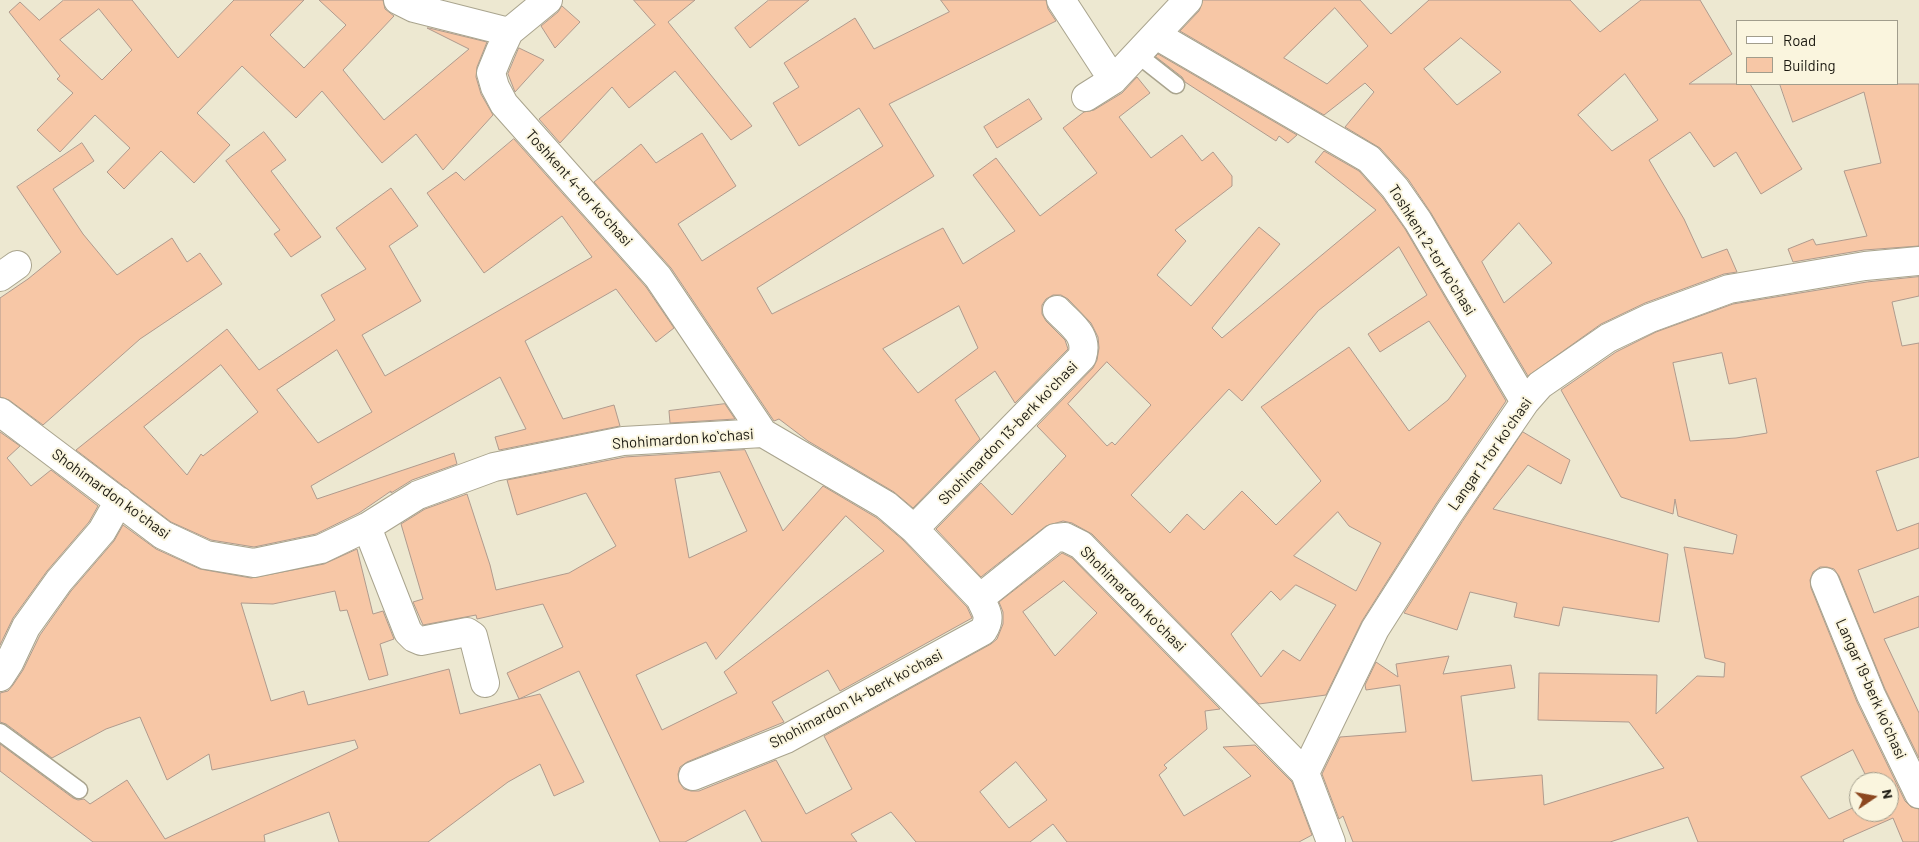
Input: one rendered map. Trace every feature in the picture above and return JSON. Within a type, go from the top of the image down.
[{"type":"street","points":[[398,0],[414,8],[509,32],[548,0]]},
{"type":"street","points":[[1062,0],[1113,80]]},
{"type":"street","points":[[1086,97],[1113,80],[1188,0]]},
{"type":"street","name":"Toshkent 4-tor koʻchasi","points":[[509,32],[491,73],[495,87],[504,104],[658,277],[763,433]]},
{"type":"street","name":"Toshkent 2-tor koʻchasi","points":[[1147,45],[1369,159],[1395,188],[1418,221],[1525,402]]},
{"type":"street","name":"Langar 1-tor koʻchasi","points":[[1305,773],[1375,629],[1449,513],[1525,402],[1540,385],[1608,338],[1650,318],[1729,289],[1865,266],[1919,261]]},
{"type":"street","name":"Shohimardon 13-berk koʻchasi","points":[[914,529],[1082,357],[1084,341],[1080,334],[1056,310]]},
{"type":"street","name":"Shohimardon koʻchasi","points":[[0,412],[163,535],[206,555],[254,562],[321,549],[366,527],[418,495],[494,467],[623,441],[763,433],[886,505],[914,529],[980,598],[1055,538],[1065,536],[1081,545],[1305,773],[1331,842]]},
{"type":"street","points":[[0,676],[9,663],[26,627],[59,581],[102,531],[120,501]]},
{"type":"street","points":[[366,527],[408,632],[414,638],[422,641],[467,632],[473,636],[485,683]]},
{"type":"street","name":"Langar 19-berk koʻchasi","points":[[1825,582],[1871,695],[1919,794]]},
{"type":"street","name":"Shohimardon 14-berk koʻchasi","points":[[693,776],[786,739],[983,631],[988,623],[988,614],[980,598]]},
{"type":"lane","points":[[1147,45],[1176,85]]},
{"type":"lane","points":[[0,732],[79,790]]},
{"type":"building","points":[[64,0],[132,0],[178,58],[234,0],[304,0],[270,35],[304,68],[346,25],[319,0],[383,0],[385,9],[394,16],[343,70],[384,120],[469,49],[427,28],[487,42],[477,67],[476,77],[481,94],[493,115],[443,170],[416,134],[382,163],[322,91],[296,118],[242,66],[197,113],[230,145],[194,183],[161,151],[124,189],[107,172],[130,148],[95,115],[60,152],[37,130],[73,93],[57,79],[60,76],[9,12],[20,2],[39,20]],"holes":[[[99,9],[132,50],[102,80],[60,40]]]},
{"type":"building","points":[[634,0],[695,0],[668,22],[752,126],[731,140],[675,71],[629,108],[612,87],[560,143],[539,119],[655,25]]},
{"type":"building","points":[[769,0],[809,0],[750,48],[735,28]]},
{"type":"building","points":[[941,0],[1046,0],[1048,9],[1056,21],[889,104],[934,176],[757,288],[772,314],[943,228],[963,264],[1015,231],[973,175],[996,158],[1040,216],[1097,173],[1063,128],[1084,112],[1094,110],[1122,93],[1137,77],[1150,93],[1119,117],[1151,158],[1182,135],[1202,161],[1213,152],[1232,176],[1232,186],[1175,230],[1186,241],[1157,275],[1191,306],[1259,227],[1280,244],[1212,328],[1222,338],[1376,210],[1315,162],[1324,151],[1359,171],[1383,198],[1405,229],[1506,401],[1436,504],[1362,621],[1326,695],[1259,704],[1092,534],[1072,523],[1063,521],[1046,526],[981,577],[936,529],[981,483],[1012,515],[1066,456],[1037,426],[1093,368],[1097,360],[1099,348],[1098,337],[1091,323],[1068,299],[1061,295],[1053,295],[1046,299],[1042,305],[1042,314],[1046,321],[1065,340],[1068,349],[1015,403],[995,371],[955,400],[980,439],[913,508],[894,492],[808,441],[779,419],[774,421],[671,268],[594,182],[641,144],[656,163],[702,133],[736,186],[678,224],[702,261],[883,146],[859,108],[799,146],[773,103],[799,87],[784,63],[855,18],[874,49],[949,12]],"holes":[[[1399,247],[1427,295],[1368,334],[1380,352],[1429,321],[1466,376],[1448,400],[1409,431],[1349,347],[1261,407],[1321,481],[1276,525],[1242,491],[1204,530],[1187,514],[1170,533],[1131,495],[1229,389],[1242,401],[1318,311]],[[959,306],[978,348],[918,393],[883,349]],[[1107,362],[1151,405],[1115,445],[1112,442],[1107,446],[1068,404]],[[1338,512],[1349,526],[1381,543],[1356,591],[1294,556]],[[1296,585],[1336,605],[1300,661],[1283,650],[1261,677],[1231,634],[1271,591],[1280,600]]]},
{"type":"building","points":[[1203,0],[1360,0],[1391,34],[1429,0],[1570,0],[1600,32],[1641,0],[1700,0],[1732,54],[1689,84],[1751,85],[1802,169],[1761,194],[1736,152],[1714,167],[1690,132],[1649,160],[1684,219],[1702,258],[1727,249],[1737,272],[1724,274],[1645,303],[1601,324],[1528,376],[1431,213],[1408,179],[1380,148],[1345,127],[1374,92],[1365,83],[1324,115],[1180,31],[1199,11]],"holes":[[[1335,8],[1368,46],[1327,84],[1284,58]],[[1461,38],[1501,72],[1457,105],[1424,69]],[[1625,74],[1658,120],[1612,151],[1578,115]],[[1519,223],[1552,263],[1504,303],[1482,262]]]},
{"type":"building","points":[[562,6],[580,22],[555,48],[541,26],[558,12]]},
{"type":"building","points":[[519,48],[544,60],[515,92],[508,74]]},
{"type":"building","points":[[1158,54],[1297,135],[1288,143],[1279,136],[1276,141],[1185,82],[1182,77],[1156,57]]},
{"type":"building","points":[[1919,84],[1919,246],[1864,250],[1793,262],[1788,249],[1813,239],[1816,245],[1867,236],[1844,171],[1881,163],[1864,92],[1793,122],[1780,85]]},
{"type":"building","points":[[1029,99],[1042,119],[997,148],[984,127]]},
{"type":"building","points":[[264,132],[286,160],[271,171],[321,237],[291,257],[274,234],[280,230],[226,161]]},
{"type":"building","points":[[514,139],[646,287],[674,328],[656,342],[616,289],[525,341],[563,419],[614,405],[620,426],[499,450],[495,437],[526,429],[500,377],[311,486],[317,499],[454,453],[457,464],[412,480],[391,493],[391,491],[359,513],[316,534],[254,547],[211,540],[171,522],[76,450],[227,329],[259,370],[335,320],[321,295],[366,269],[336,228],[391,188],[418,226],[389,246],[421,301],[362,335],[385,376],[592,257],[562,216],[484,273],[427,193],[456,172],[464,180]],"holes":[[[337,350],[372,412],[318,443],[277,390]],[[221,365],[258,412],[203,456],[201,454],[187,475],[144,427]]]},
{"type":"building","points":[[82,143],[94,161],[53,189],[83,234],[117,275],[172,238],[187,262],[200,253],[222,284],[140,339],[43,425],[9,400],[0,397],[0,298],[28,279],[61,252],[17,187]]},
{"type":"building","points":[[1919,277],[1919,296],[1892,302],[1902,346],[1919,343],[1919,457],[1876,471],[1897,531],[1919,523],[1919,548],[1858,570],[1874,613],[1919,596],[1919,627],[1884,639],[1919,713],[1919,758],[1885,689],[1839,576],[1834,569],[1820,567],[1813,572],[1810,580],[1811,588],[1857,702],[1891,772],[1864,772],[1853,750],[1801,777],[1829,819],[1849,810],[1849,822],[1884,822],[1843,840],[1844,842],[1698,842],[1688,817],[1610,842],[1353,842],[1343,816],[1339,819],[1322,774],[1340,737],[1406,732],[1400,685],[1366,690],[1365,685],[1376,662],[1398,677],[1396,664],[1449,656],[1443,674],[1511,665],[1515,688],[1461,696],[1472,781],[1542,775],[1544,805],[1664,768],[1629,722],[1538,720],[1539,673],[1657,675],[1656,714],[1697,676],[1724,677],[1725,663],[1705,658],[1684,547],[1733,554],[1737,535],[1678,516],[1675,499],[1673,514],[1621,497],[1561,390],[1616,352],[1656,332],[1733,304],[1867,282]],"holes":[[[1722,353],[1729,384],[1756,378],[1767,433],[1736,438],[1690,441],[1673,363]]]},
{"type":"building","points":[[725,404],[735,419],[670,423],[669,411]]},
{"type":"building","points":[[0,432],[20,446],[7,458],[31,486],[51,470],[98,506],[89,522],[47,571],[13,618],[0,645]]},
{"type":"building","points":[[1523,432],[1570,460],[1561,484],[1528,465],[1493,509],[1668,554],[1659,622],[1563,607],[1559,626],[1514,617],[1517,603],[1470,592],[1457,630],[1404,613],[1462,522]]},
{"type":"building","points":[[745,450],[783,531],[823,486],[877,518],[903,540],[967,607],[972,618],[840,691],[828,670],[772,702],[784,722],[687,762],[680,767],[678,774],[679,782],[684,789],[699,791],[776,760],[806,814],[852,789],[824,736],[991,644],[997,639],[1003,624],[1003,612],[999,602],[1062,553],[1072,558],[1220,709],[1205,711],[1207,729],[1164,765],[1167,768],[1159,775],[1184,816],[1251,776],[1223,747],[1255,745],[1292,782],[1312,835],[1299,842],[1067,842],[1053,824],[1030,842],[916,842],[891,812],[851,834],[857,842],[762,842],[745,810],[685,842],[660,842],[579,671],[519,699],[507,673],[563,647],[543,604],[477,619],[476,615],[423,625],[413,602],[423,599],[401,524],[425,509],[467,494],[496,590],[569,573],[616,546],[586,493],[517,515],[507,480],[625,457]],"holes":[[[720,472],[747,531],[689,558],[675,479]],[[846,516],[884,551],[724,672],[737,693],[662,730],[636,675],[706,642],[716,659]],[[1064,581],[1097,613],[1055,656],[1023,612]],[[1016,762],[1047,800],[1009,828],[980,792]]]},
{"type":"building","points":[[123,525],[156,549],[200,569],[251,578],[324,564],[357,549],[373,614],[383,611],[394,639],[380,644],[388,675],[369,680],[347,610],[340,611],[335,591],[273,604],[241,603],[271,701],[304,691],[308,705],[449,669],[460,714],[540,694],[584,782],[554,796],[540,764],[508,782],[428,842],[339,842],[329,812],[264,835],[265,842],[93,842],[0,771],[0,744],[73,798],[78,800],[84,799],[90,804],[127,780],[165,839],[358,748],[355,740],[212,770],[209,754],[167,780],[140,717],[106,729],[52,758],[6,724],[0,722],[0,693],[8,691],[13,685],[23,670],[40,635],[71,591],[114,541]]},
{"type":"building","points":[[1899,789],[1905,801],[1911,807],[1919,809],[1919,842],[1903,842],[1895,822],[1899,822]]}]
